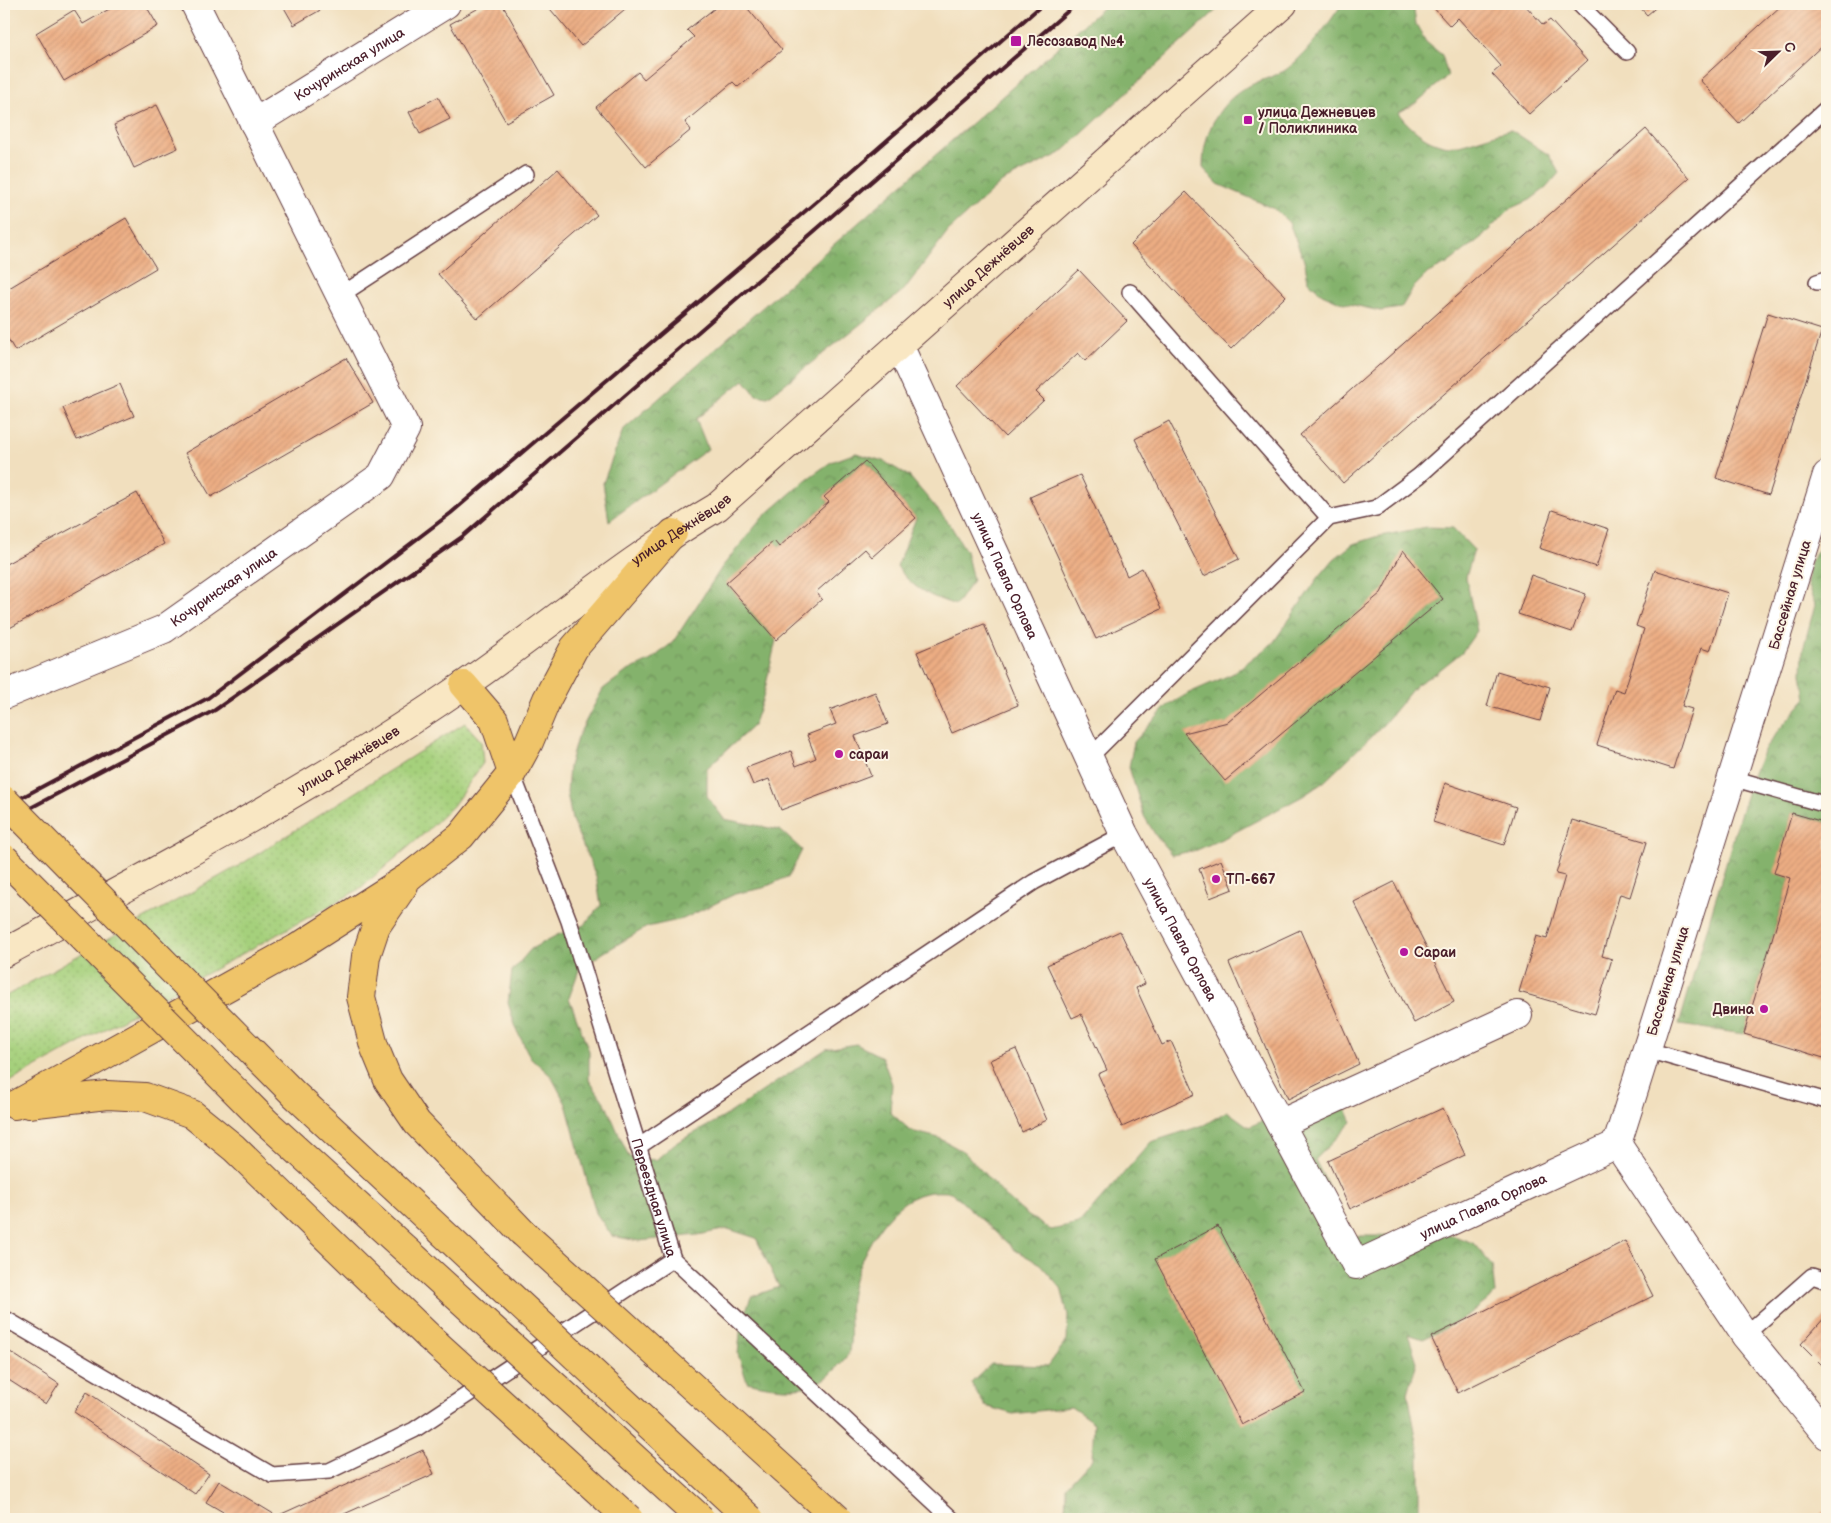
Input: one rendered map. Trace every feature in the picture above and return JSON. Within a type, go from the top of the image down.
[{"type":"main road","name":"улица Дежнёвцев","points":[[4,953],[207,843],[346,762],[464,684],[673,533],[716,507],[1283,4]]},
{"type":"main road","points":[[9,1106],[297,948],[410,876],[461,836],[512,773],[529,742],[547,699],[574,648],[673,533]]},
{"type":"main road","points":[[464,684],[494,720],[512,773]]},
{"type":"main road","points":[[4,800],[294,1094],[750,1519]]},
{"type":"main road","points":[[4,858],[266,1122],[701,1519]]},
{"type":"main road","points":[[410,876],[376,926],[366,956],[361,997],[374,1046],[388,1080],[417,1123],[522,1232],[838,1519]]},
{"type":"main road","points":[[9,1106],[107,1095],[145,1097],[192,1114],[234,1148],[428,1336],[629,1519]]},
{"type":"street","points":[[195,4],[341,295]]},
{"type":"street","name":"Кочуринская улица","points":[[254,123],[446,4]]},
{"type":"street","name":"Кочуринская улица","points":[[4,695],[164,629],[381,476],[406,428],[341,295]]},
{"type":"street","name":"улица Павла Орлова","points":[[900,345],[1124,834],[1356,1265],[1617,1144]]},
{"type":"street","name":"Бассейная улица","points":[[1617,1144],[1827,475]]},
{"type":"street","points":[[1280,1124],[1518,1015]]},
{"type":"street","points":[[1617,1144],[1745,1335],[1827,1436]]},
{"type":"lane","points":[[1579,4],[1627,52]]},
{"type":"lane","points":[[1088,759],[1329,518],[1376,508],[1419,476],[1827,108]]},
{"type":"lane","points":[[341,295],[526,174]]},
{"type":"lane","points":[[1130,292],[1329,518]]},
{"type":"lane","name":"Переездная улица","points":[[512,773],[569,921],[673,1259],[952,1519]]},
{"type":"lane","points":[[1732,778],[1827,805]]},
{"type":"lane","points":[[638,1147],[1034,882],[1124,834]]},
{"type":"lane","points":[[1647,1050],[1827,1101]]},
{"type":"lane","points":[[4,1318],[272,1475],[328,1471],[414,1430],[673,1259]]},
{"type":"lane","points":[[1745,1335],[1812,1276],[1827,1281]]},
{"type":"green space","points":[[1107,4],[1223,4],[1061,153],[1002,182],[948,231],[904,290],[768,397],[756,395],[744,380],[696,419],[708,449],[609,521],[603,483],[623,430]]},
{"type":"green space","points":[[1342,4],[1413,4],[1416,24],[1426,42],[1442,55],[1448,76],[1417,102],[1398,113],[1414,130],[1434,142],[1455,146],[1511,130],[1549,155],[1559,173],[1546,188],[1530,200],[1510,209],[1482,237],[1447,264],[1428,273],[1413,288],[1401,308],[1380,311],[1340,302],[1322,294],[1308,281],[1305,263],[1289,223],[1275,209],[1218,184],[1203,168],[1209,132],[1220,110],[1238,93],[1253,84],[1284,71],[1292,65],[1316,40]]},
{"type":"green space","points":[[856,453],[883,461],[909,476],[949,523],[966,551],[973,580],[956,605],[938,599],[909,581],[897,566],[916,518],[865,461],[824,496],[829,502],[779,547],[726,583],[776,640],[763,698],[753,726],[707,768],[707,796],[724,819],[780,830],[802,850],[789,876],[763,888],[735,894],[683,919],[647,927],[603,953],[579,970],[569,998],[589,1051],[589,1080],[606,1105],[629,1157],[656,1160],[674,1144],[724,1117],[826,1049],[856,1044],[882,1057],[892,1084],[890,1112],[911,1131],[939,1138],[964,1152],[1006,1197],[1027,1215],[1051,1230],[1079,1224],[1151,1142],[1204,1125],[1227,1111],[1249,1127],[1336,1087],[1352,1122],[1315,1160],[1354,1236],[1418,1236],[1446,1233],[1473,1243],[1492,1265],[1495,1294],[1487,1301],[1461,1320],[1423,1339],[1408,1334],[1417,1362],[1408,1393],[1419,1453],[1419,1514],[1408,1519],[1068,1519],[1065,1516],[1066,1487],[1092,1459],[1094,1423],[1071,1407],[1013,1414],[985,1406],[971,1383],[991,1364],[1048,1366],[1067,1340],[1068,1315],[1061,1288],[1040,1264],[1015,1250],[951,1192],[928,1192],[911,1198],[886,1219],[867,1249],[854,1279],[850,1300],[850,1337],[847,1355],[829,1376],[808,1386],[796,1388],[771,1387],[747,1382],[738,1354],[741,1323],[751,1297],[779,1287],[756,1238],[728,1229],[698,1235],[639,1241],[612,1236],[596,1213],[566,1104],[551,1076],[530,1057],[517,1031],[508,1003],[512,971],[531,949],[557,935],[584,925],[601,905],[596,876],[572,820],[567,793],[569,766],[577,738],[603,689],[626,672],[651,660],[673,642],[722,567],[762,518],[807,479],[831,462]]},
{"type":"green space","points":[[1427,527],[1453,528],[1474,550],[1466,577],[1477,631],[1462,652],[1437,672],[1416,685],[1382,726],[1324,782],[1303,796],[1226,837],[1197,850],[1172,855],[1156,836],[1144,816],[1129,767],[1134,742],[1167,706],[1189,693],[1232,674],[1273,643],[1318,578],[1334,559],[1353,544],[1375,537]]},
{"type":"green space","points":[[1827,539],[1827,823],[1792,813],[1775,873],[1790,878],[1744,1034],[1679,1025],[1739,818],[1754,773],[1763,752],[1776,733],[1806,699],[1802,673],[1803,649],[1815,605],[1807,584],[1810,561]]},
{"type":"green space","points":[[465,723],[481,741],[483,763],[453,806],[426,832],[358,890],[4,1085],[4,997],[240,865]]},
{"type":"building","points":[[118,4],[145,4],[158,26],[64,81],[36,33],[74,10],[83,24]]},
{"type":"building","points":[[282,4],[331,4],[294,25]]},
{"type":"building","points":[[486,4],[502,4],[554,95],[506,122],[450,24]]},
{"type":"building","points":[[546,4],[631,4],[581,46]]},
{"type":"building","points":[[720,4],[744,4],[782,50],[738,87],[733,82],[685,122],[691,130],[646,167],[596,107],[638,72],[644,79],[694,37],[687,30]]},
{"type":"building","points":[[1430,4],[1524,4],[1543,25],[1550,20],[1587,61],[1529,114],[1492,74],[1501,66],[1458,18],[1450,26]]},
{"type":"building","points":[[1637,4],[1660,4],[1647,15]]},
{"type":"building","points":[[1783,4],[1827,4],[1827,41],[1739,123],[1700,80]]},
{"type":"building","points":[[438,97],[450,119],[420,134],[409,112]]},
{"type":"building","points":[[157,105],[178,148],[134,168],[114,125]]},
{"type":"building","points":[[1646,129],[1689,178],[1343,483],[1300,435]]},
{"type":"building","points":[[558,169],[597,215],[477,319],[438,274]]},
{"type":"building","points":[[1186,192],[1286,296],[1231,349],[1131,245]]},
{"type":"building","points":[[126,218],[156,268],[15,351],[4,332],[4,291]]},
{"type":"building","points":[[1079,270],[1127,321],[1085,361],[1078,353],[1036,392],[1044,400],[1005,437],[957,386]]},
{"type":"building","points":[[1768,313],[1822,330],[1769,495],[1716,478]]},
{"type":"building","points":[[346,358],[373,403],[211,497],[185,453]]},
{"type":"building","points":[[120,384],[134,416],[77,440],[63,408]]},
{"type":"building","points":[[1169,421],[1239,559],[1204,576],[1135,439]]},
{"type":"building","points":[[865,461],[916,518],[872,557],[865,549],[816,592],[822,599],[776,640],[726,583],[774,541],[779,547],[829,502],[824,497]]},
{"type":"building","points":[[1080,475],[1127,576],[1142,568],[1161,609],[1096,639],[1030,497]]},
{"type":"building","points":[[137,493],[164,544],[4,631],[4,565]]},
{"type":"building","points":[[1552,510],[1609,529],[1596,567],[1539,548]]},
{"type":"building","points":[[1403,550],[1443,599],[1225,781],[1184,733],[1228,722],[1381,593]]},
{"type":"building","points":[[1655,570],[1728,593],[1710,651],[1701,648],[1682,706],[1692,709],[1673,769],[1597,745],[1615,689],[1624,692],[1644,629],[1636,626]]},
{"type":"building","points":[[1531,575],[1586,594],[1572,632],[1518,614]]},
{"type":"building","points":[[984,624],[1018,705],[952,733],[917,652]]},
{"type":"building","points":[[1497,671],[1550,687],[1540,721],[1487,706]]},
{"type":"building","name":"сараи","points":[[875,692],[888,724],[855,736],[871,776],[781,810],[769,779],[753,785],[746,768],[791,751],[796,766],[816,758],[807,735],[836,724],[830,710]]},
{"type":"building","points":[[1445,783],[1516,807],[1504,845],[1433,822]]},
{"type":"building","points":[[1792,813],[1827,823],[1827,1059],[1744,1034],[1790,878],[1774,873]]},
{"type":"building","points":[[1572,820],[1647,842],[1630,897],[1620,894],[1602,956],[1612,959],[1595,1014],[1519,992],[1536,936],[1547,939],[1565,876],[1556,874]]},
{"type":"building","name":"ТП-667","points":[[1221,860],[1233,889],[1210,898],[1199,869]]},
{"type":"building","name":"Сараи","points":[[1394,882],[1454,1002],[1414,1023],[1354,902]]},
{"type":"building","points":[[1300,930],[1359,1064],[1288,1099],[1229,963]]},
{"type":"building","points":[[1120,931],[1145,984],[1136,988],[1162,1045],[1171,1041],[1195,1094],[1122,1127],[1098,1074],[1107,1070],[1081,1014],[1072,1018],[1047,965]]},
{"type":"building","points":[[1016,1049],[1047,1120],[1022,1132],[990,1060]]},
{"type":"building","points":[[1443,1108],[1465,1155],[1350,1209],[1328,1161]]},
{"type":"building","points":[[1218,1226],[1305,1392],[1242,1425],[1155,1259]]},
{"type":"building","points":[[1625,1241],[1653,1296],[1458,1393],[1431,1337]]},
{"type":"building","points":[[1827,1315],[1827,1370],[1801,1344]]},
{"type":"building","points":[[4,1348],[59,1384],[46,1404],[4,1377]]},
{"type":"building","points":[[87,1392],[209,1474],[195,1494],[74,1412]]},
{"type":"building","points":[[423,1450],[434,1474],[333,1519],[278,1519],[277,1516]]},
{"type":"building","points":[[219,1481],[277,1516],[275,1519],[235,1519],[206,1502]]},
{"type":"building","points":[[1827,1508],[1827,1519],[1816,1519]]},
{"type":"railway","points":[[4,807],[208,698],[451,513],[837,184],[1043,4]]},
{"type":"railway","points":[[4,822],[215,710],[462,537],[1076,4]]},
{"type":"place","name":"Лесозавод №4","points":[[1016,41]]},
{"type":"place","name":"улица Дежневцев / Поликлиника","points":[[1248,120]]},
{"type":"place","name":"сараи","points":[[839,754]]},
{"type":"place","name":"ТП-667","points":[[1216,879]]},
{"type":"place","name":"Сараи","points":[[1404,952]]},
{"type":"place","name":"Двина","points":[[1764,1009]]}]
